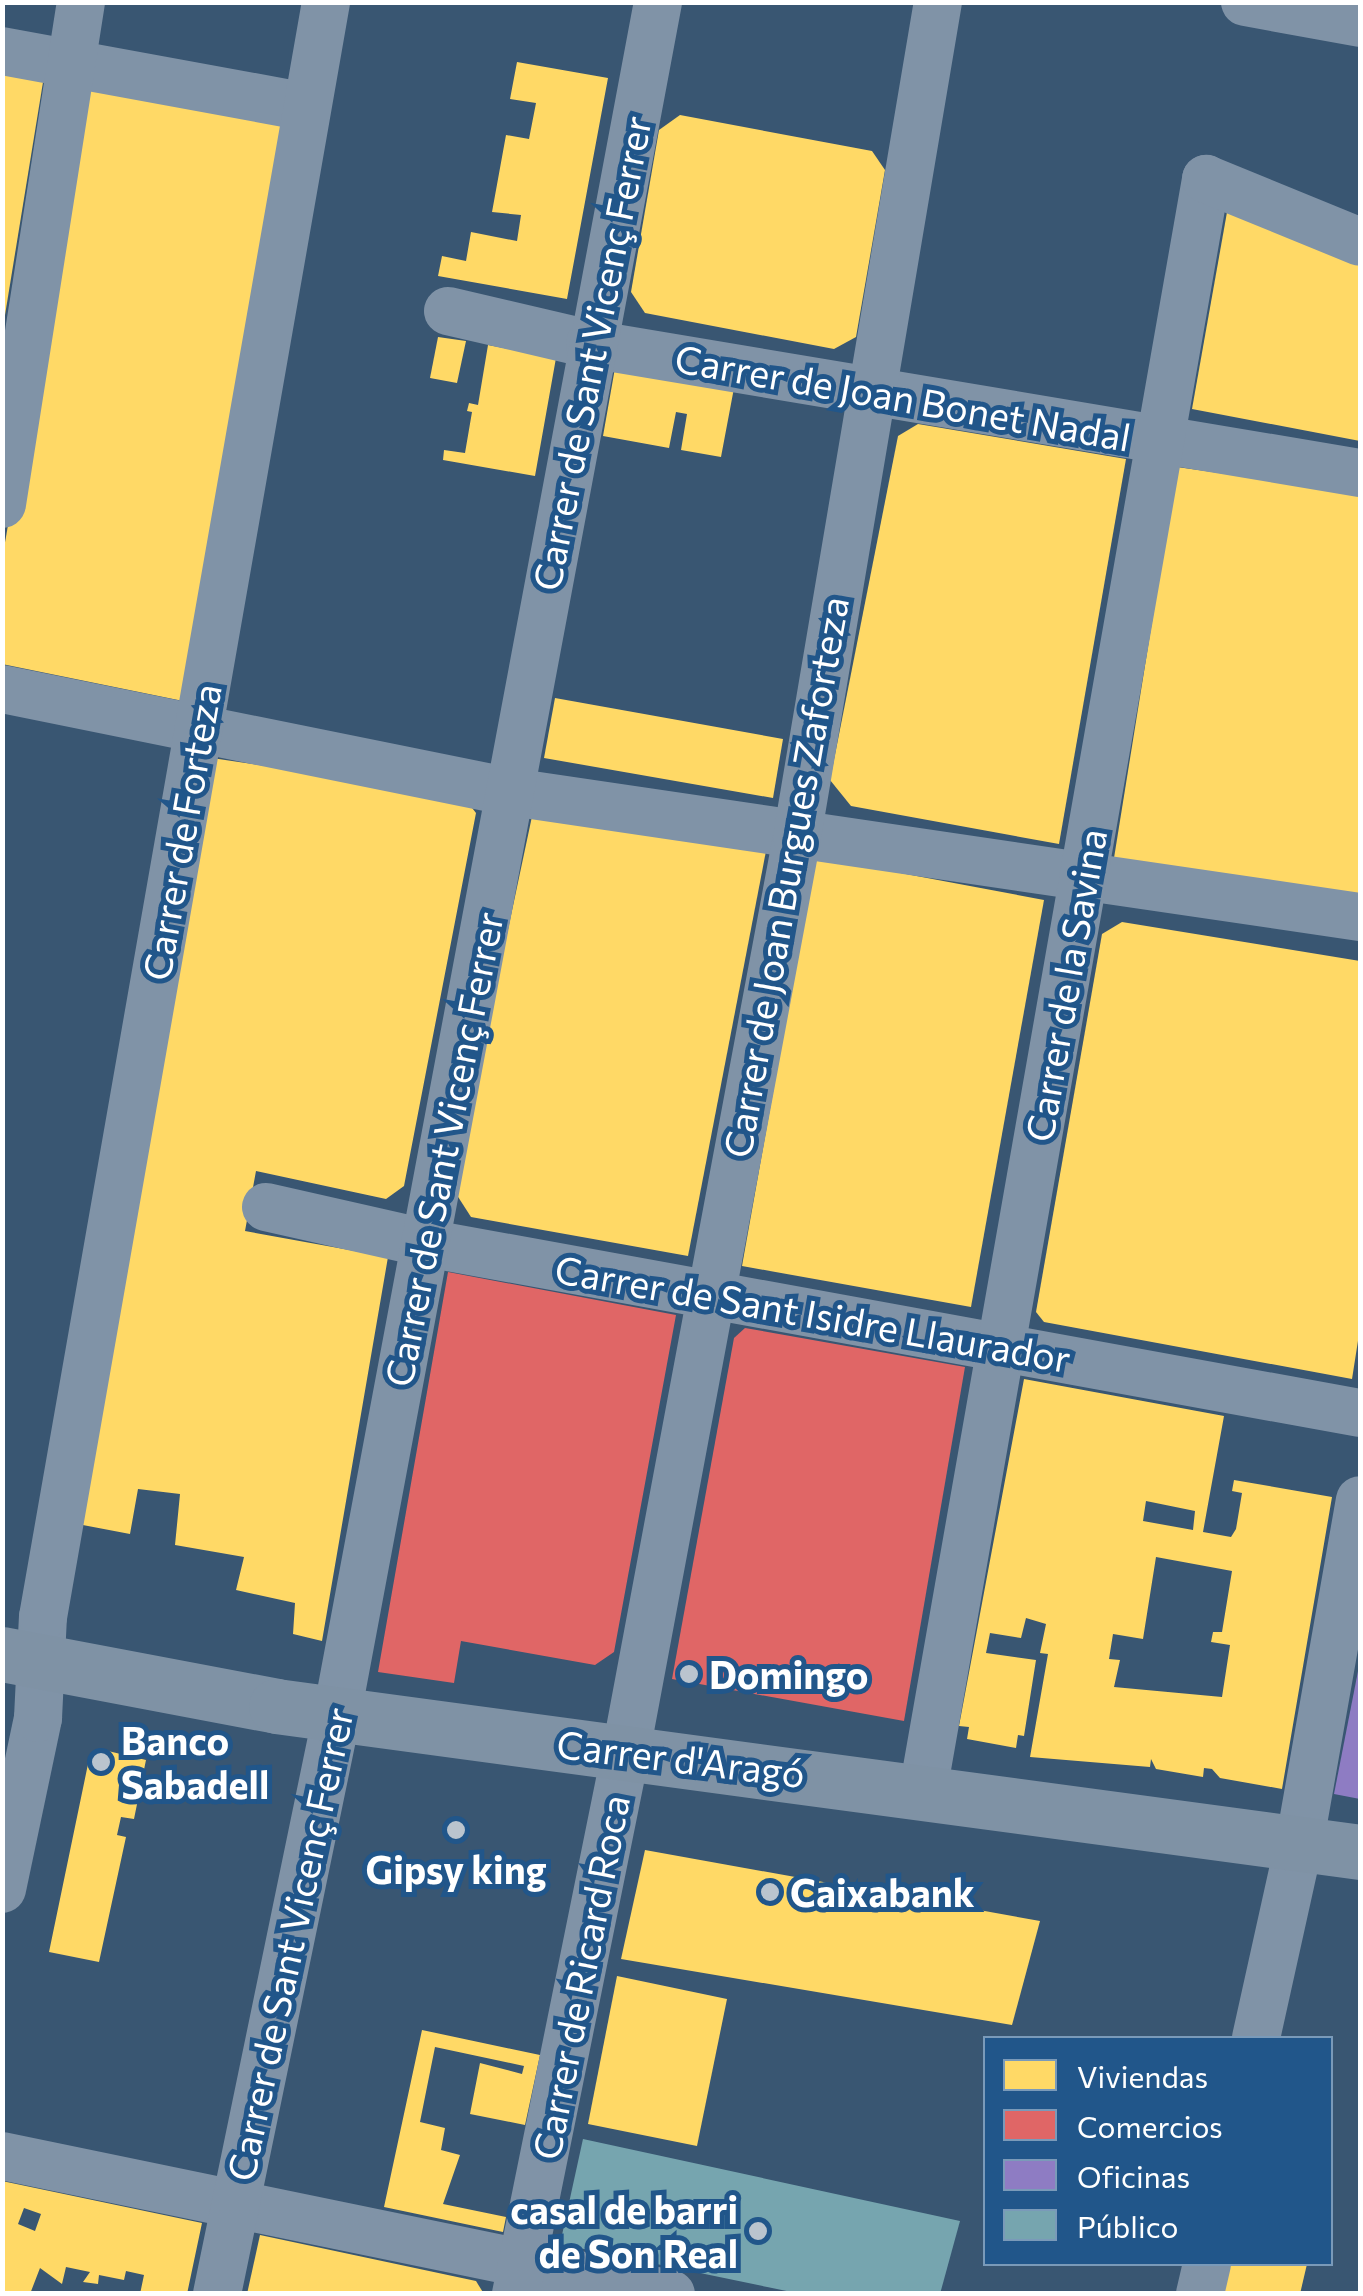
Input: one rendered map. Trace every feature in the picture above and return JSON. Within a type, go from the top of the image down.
[{"type":"main road","name":"Carrer d'Aragó","points":[[22,1658],[336,1714],[1300,1840],[1360,1852]]},
{"type":"street","points":[[2,504],[81,2]]},
{"type":"street","name":"Carrer de Forteza","points":[[2,1889],[38,1718],[22,1658],[43,1617],[326,2]]},
{"type":"street","name":"Carrer de Sant Vicenç Ferrer","points":[[217,2294],[336,1714],[510,792],[590,344],[658,2]]},
{"type":"street","name":"Carrer de Joan Burgues Zaforteza","points":[[626,1751],[708,1294],[797,837],[868,391],[938,2]]},
{"type":"street","points":[[1245,2],[1360,23]]},
{"type":"street","points":[[2,51],[306,107]]},
{"type":"street","name":"Carrer de la Savina","points":[[923,1790],[1206,179],[1360,242]]},
{"type":"street","name":"Carrer de Joan Bonet Nadal","points":[[448,311],[590,344],[1360,474]]},
{"type":"street","points":[[2,690],[510,792],[1360,917]]},
{"type":"street","name":"Carrer de Sant Isidre Llaurador","points":[[266,1206],[426,1243],[1360,1413]]},
{"type":"street","points":[[1256,2036],[1300,1840],[1360,1500]]},
{"type":"street","name":"Carrer de Ricard Roca","points":[[519,2278],[626,1751]]},
{"type":"street","points":[[2,2156],[236,2204],[519,2278],[671,2294]]},
{"type":"street","points":[[1200,2294],[1207,2266]]},
{"type":"building: Viviendas","points":[[517,62],[608,78],[567,299],[438,276],[442,256],[466,261],[471,232],[517,241],[521,215],[492,212],[506,135],[529,139],[536,103],[510,99]]},
{"type":"building: Viviendas","points":[[2,69],[44,76],[5,315],[2,315]]},
{"type":"building: Viviendas","points":[[84,84],[287,119],[183,701],[2,664],[2,560]]},
{"type":"building: Viviendas","points":[[680,115],[872,151],[885,170],[856,337],[834,349],[645,313],[631,292],[659,130]]},
{"type":"building: Viviendas","points":[[1229,201],[1360,254],[1360,441],[1192,409]]},
{"type":"building: Viviendas","points":[[438,337],[466,341],[457,383],[430,378]]},
{"type":"building: Viviendas","points":[[488,345],[556,358],[535,476],[443,460],[444,450],[465,453],[472,412],[467,411],[469,403],[478,405]]},
{"type":"building: Viviendas","points":[[615,368],[734,388],[721,457],[681,450],[687,414],[676,412],[669,448],[603,436]]},
{"type":"building: Viviendas","points":[[918,424],[1126,459],[1059,844],[851,806],[830,780],[898,436]]},
{"type":"building: Viviendas","points":[[1177,467],[1360,493],[1360,898],[1114,858]]},
{"type":"building: Viviendas","points":[[555,698],[783,739],[773,798],[544,758]]},
{"type":"building: Viviendas","points":[[205,757],[462,795],[476,813],[404,1186],[386,1199],[256,1171],[245,1231],[388,1257],[322,1641],[293,1634],[295,1603],[236,1590],[244,1557],[175,1545],[180,1494],[138,1489],[130,1534],[67,1522]]},
{"type":"building: Viviendas","points":[[534,807],[766,851],[688,1256],[471,1217],[453,1189]]},
{"type":"building: Viviendas","points":[[815,857],[1044,900],[971,1307],[742,1266]]},
{"type":"building: Viviendas","points":[[1122,922],[1360,961],[1360,1328],[1352,1379],[1044,1322],[1036,1312],[1102,934]]},
{"type":"building: Viviendas","points":[[1024,1379],[1224,1416],[1203,1532],[1231,1537],[1236,1529],[1242,1493],[1232,1491],[1234,1480],[1332,1497],[1282,1789],[1220,1778],[1212,1769],[1204,1768],[1203,1777],[1156,1769],[1151,1759],[1150,1767],[1030,1757],[1048,1654],[1040,1653],[1046,1624],[1026,1618],[1021,1638],[990,1633],[986,1653],[1036,1660],[1024,1736],[1018,1735],[1016,1748],[967,1739],[969,1727],[959,1726]],"holes":[[[1146,1501],[1195,1511],[1193,1530],[1143,1521]],[[1156,1557],[1232,1571],[1222,1632],[1213,1632],[1211,1642],[1230,1645],[1222,1697],[1114,1687],[1120,1660],[1109,1659],[1113,1634],[1143,1639]]]},
{"type":"building: Viviendas","points":[[108,1751],[146,1760],[134,1819],[121,1817],[117,1835],[126,1837],[99,1962],[49,1952],[88,1764]]},
{"type":"building: Viviendas","points":[[645,1850],[1040,1921],[1012,2025],[621,1959]]},
{"type":"building: Viviendas","points":[[617,1976],[727,1999],[697,2146],[588,2124]]},
{"type":"building: Viviendas","points":[[422,2030],[540,2055],[525,2125],[470,2114],[480,2063],[522,2074],[524,2066],[435,2047],[420,2122],[445,2128],[441,2150],[460,2155],[443,2204],[506,2217],[503,2232],[384,2207]]},
{"type":"building: Viviendas","points":[[2,2181],[202,2223],[187,2294],[140,2294],[144,2275],[126,2271],[124,2280],[99,2275],[98,2284],[83,2282],[90,2272],[66,2267],[62,2284],[40,2268],[30,2294],[2,2294]],"holes":[[[24,2208],[41,2214],[35,2231],[18,2224]]]},
{"type":"building: Viviendas","points":[[260,2235],[476,2281],[484,2294],[247,2294]]},
{"type":"building: Viviendas","points":[[1226,2266],[1307,2266],[1300,2294],[1220,2294]]},
{"type":"building: Comercios","points":[[448,1272],[676,1315],[614,1652],[595,1665],[461,1641],[454,1683],[378,1672]]},
{"type":"building: Comercios","points":[[745,1328],[965,1367],[904,1721],[672,1679],[734,1338]]},
{"type":"building: Oficinas","points":[[1360,1666],[1360,1799],[1334,1794]]},
{"type":"building: Público","points":[[583,2139],[960,2221],[940,2294],[801,2294],[560,2244]]},
{"type":"place","name":"Domingo","points":[[689,1674]]},
{"type":"place","name":"Banco Sabadell","points":[[101,1762]]},
{"type":"place","name":"Gipsy king","points":[[456,1830]]},
{"type":"place","name":"Caixabank","points":[[770,1892]]},
{"type":"place","name":"casal de barri de Son Real","points":[[758,2231]]}]
